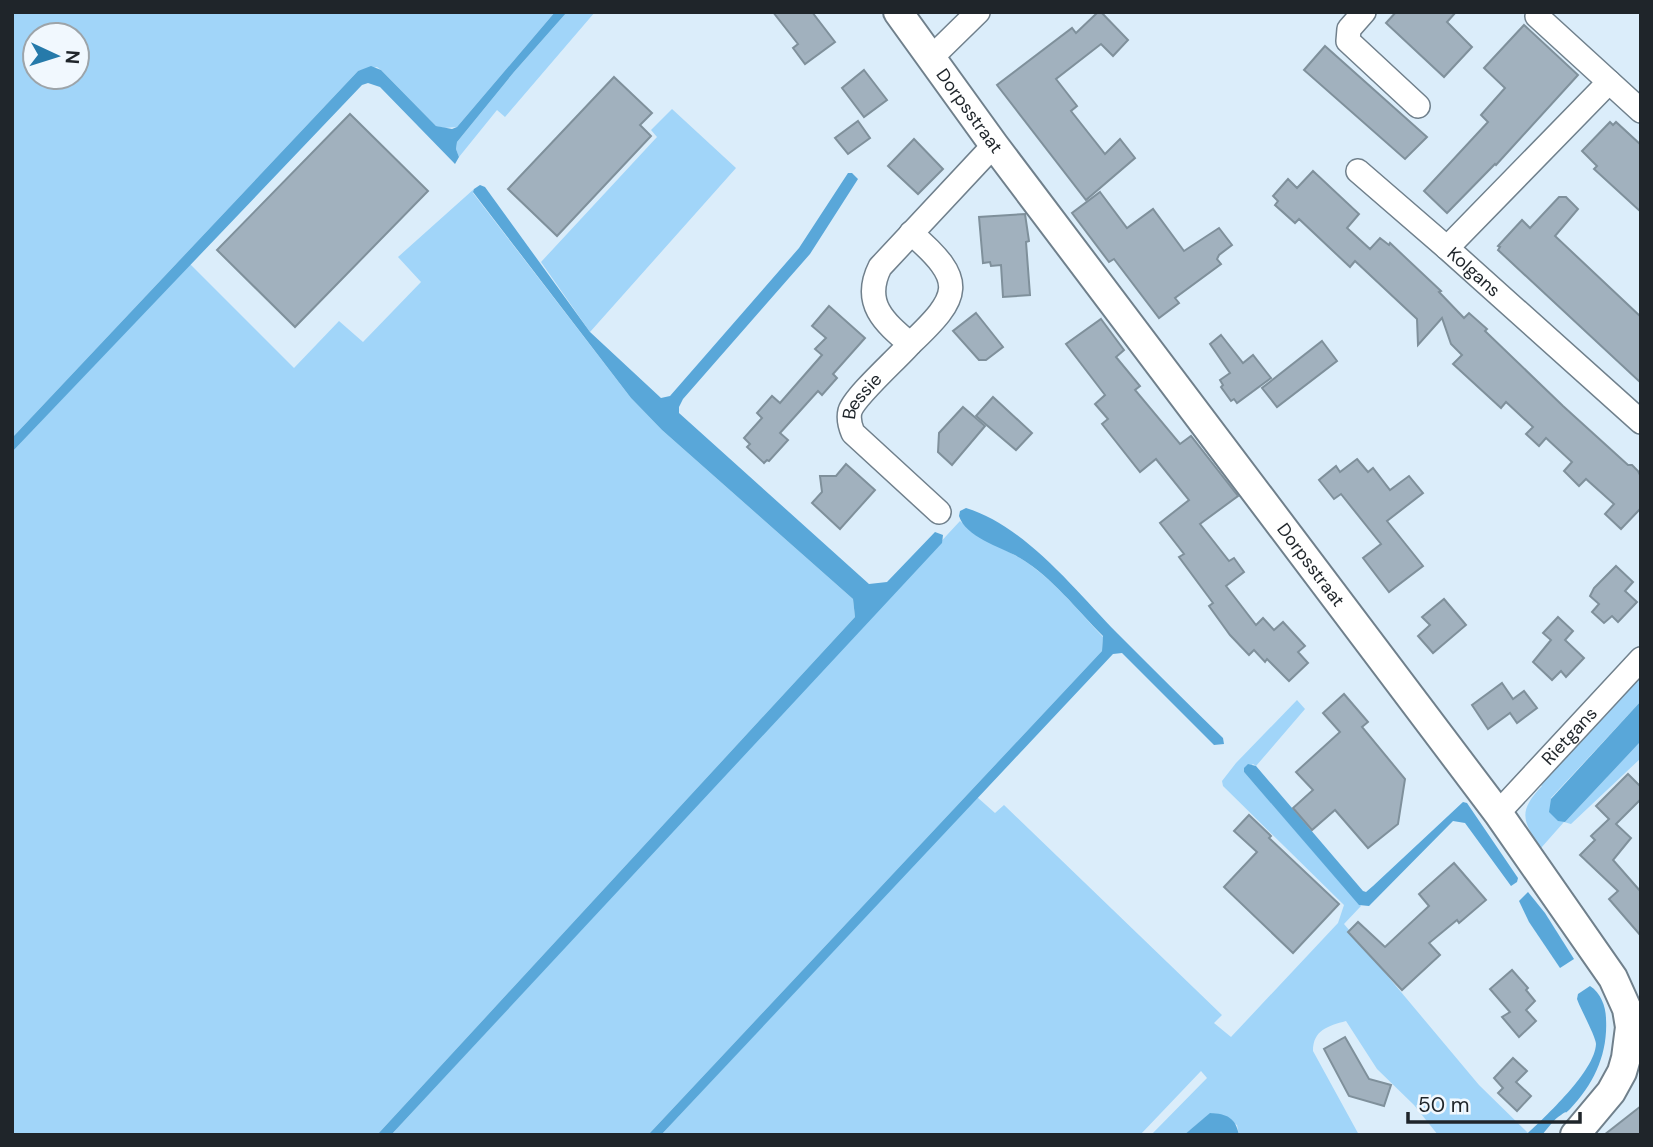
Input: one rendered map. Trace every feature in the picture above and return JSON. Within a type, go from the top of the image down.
[{"type":"street","name":"Dorpsstraat","points":[[898,12],[994,145],[1498,813],[1613,978],[1627,1009],[1630,1027],[1622,1072],[1611,1092],[1574,1135]]},
{"type":"street","points":[[932,57],[978,12]]},
{"type":"street","points":[[1364,12],[1349,29],[1348,41],[1418,106]]},
{"type":"street","points":[[1536,16],[1641,111]]},
{"type":"street","name":"Kolgans","points":[[1609,82],[1447,248],[1641,422]]},
{"type":"street","points":[[910,344],[881,315],[873,296],[872,286],[880,267],[994,145]]},
{"type":"street","points":[[1358,171],[1447,248]]},
{"type":"street","name":"Bessie","points":[[911,233],[940,260],[947,272],[950,293],[943,312],[853,406],[849,413],[849,424],[853,433],[939,512]]},
{"type":"street","name":"Rietgans","points":[[1498,813],[1641,659]]},
{"type":"shaded area","points":[[12,12],[555,12],[457,127],[436,126],[377,67],[358,71],[12,438]]},
{"type":"shaded area","points":[[555,12],[567,12],[457,142],[459,157],[455,164],[380,87],[368,83],[362,85],[12,452],[12,438],[358,71],[371,66],[381,70],[436,126],[452,129],[457,127]]},
{"type":"shaded area","points":[[567,12],[595,12],[505,117],[497,110],[459,157],[457,142]]},
{"type":"shaded area","points":[[672,109],[736,168],[590,332],[541,262],[657,137],[651,130]]},
{"type":"shaded area","points":[[848,173],[858,179],[810,254],[683,399],[679,413],[869,584],[887,582],[935,532],[943,535],[942,543],[391,1135],[377,1135],[855,617],[853,599],[662,430],[631,398],[473,192],[474,189],[480,185],[485,187],[590,332],[661,398],[670,396],[799,248]]},
{"type":"shaded area","points":[[474,189],[473,193],[631,398],[662,430],[853,599],[855,617],[377,1135],[12,1135],[12,452],[190,264],[294,368],[339,321],[363,342],[421,282],[398,257]]},
{"type":"shaded area","points":[[966,508],[1009,529],[1048,561],[1223,738],[1224,744],[1214,745],[1122,653],[1113,654],[661,1135],[648,1135],[1102,651],[1103,636],[1053,584],[1020,558],[985,541],[963,524],[959,516],[960,511]]},
{"type":"shaded area","points":[[960,521],[977,535],[1024,561],[1052,583],[1103,637],[1102,651],[648,1135],[391,1135]]},
{"type":"shaded area","points":[[1641,673],[1641,701],[1551,798],[1565,822],[1641,741],[1641,758],[1571,824],[1564,822],[1541,848],[1525,816],[1529,802],[1542,786],[1538,783]]},
{"type":"shaded area","points":[[1297,700],[1305,709],[1256,766],[1253,764],[1244,772],[1361,906],[1344,924],[1479,1085],[1528,1133],[1526,1135],[1438,1135],[1414,1105],[1377,1069],[1346,1021],[1323,1030],[1316,1038],[1313,1051],[1359,1135],[1239,1135],[1237,1125],[1211,1113],[1184,1135],[1151,1135],[1207,1078],[1201,1071],[1140,1135],[661,1135],[977,797],[995,813],[1004,805],[1222,1015],[1214,1023],[1231,1037],[1338,923],[1344,905],[1223,786],[1222,781],[1236,763]]},
{"type":"shaded area","points":[[1641,701],[1641,741],[1565,822],[1558,821],[1549,812],[1551,799]]},
{"type":"shaded area","points":[[1248,764],[1256,766],[1363,891],[1366,892],[1373,886],[1463,802],[1467,803],[1518,878],[1517,882],[1511,886],[1465,823],[1453,821],[1369,906],[1359,905],[1244,772]]},
{"type":"shaded area","points":[[1528,892],[1545,913],[1574,959],[1560,968],[1529,922],[1519,901]]},
{"type":"shaded area","points":[[1590,986],[1600,996],[1606,1014],[1605,1044],[1598,1068],[1586,1089],[1568,1111],[1556,1119],[1542,1135],[1526,1135],[1568,1093],[1593,1055],[1595,1040],[1577,999],[1578,994]]},
{"type":"shaded area","points":[[1210,1113],[1229,1118],[1235,1124],[1239,1135],[1184,1135]]},
{"type":"building","points":[[773,12],[812,12],[835,42],[805,64],[793,48],[798,44]]},
{"type":"building","points":[[1098,12],[1128,40],[1113,56],[1101,44],[1056,79],[1077,106],[1071,111],[1105,154],[1120,139],[1135,158],[1086,200],[997,85],[1072,28],[1076,33]]},
{"type":"building","points":[[1396,12],[1456,12],[1447,22],[1472,47],[1444,77],[1386,23]]},
{"type":"building","points":[[1524,25],[1578,75],[1496,165],[1447,213],[1424,191],[1488,122],[1481,115],[1505,88],[1484,68]]},
{"type":"building","points":[[1325,46],[1427,137],[1405,159],[1304,70]]},
{"type":"building","points":[[864,70],[887,100],[864,117],[842,88]]},
{"type":"building","points":[[614,77],[652,113],[640,125],[651,136],[557,236],[508,189]]},
{"type":"building","points":[[350,114],[428,191],[295,327],[217,250]]},
{"type":"building","points":[[858,121],[870,138],[848,154],[835,138]]},
{"type":"building","points":[[1610,122],[1613,125],[1616,122],[1641,145],[1641,212],[1594,169],[1597,166],[1582,151]]},
{"type":"building","points":[[914,139],[943,169],[918,194],[888,166]]},
{"type":"building","points":[[1313,171],[1359,214],[1347,228],[1370,249],[1380,238],[1389,245],[1390,243],[1441,291],[1439,292],[1464,318],[1469,313],[1563,406],[1638,471],[1641,477],[1641,508],[1621,529],[1605,514],[1614,504],[1586,479],[1579,486],[1564,471],[1572,462],[1546,438],[1539,446],[1526,434],[1533,427],[1506,402],[1501,408],[1453,364],[1462,355],[1451,344],[1442,318],[1418,345],[1417,319],[1355,261],[1350,267],[1299,219],[1295,223],[1275,205],[1278,201],[1273,196],[1288,179],[1297,188]]},
{"type":"building","points":[[1100,192],[1127,228],[1153,209],[1184,251],[1219,228],[1232,245],[1219,255],[1217,259],[1221,264],[1175,298],[1179,303],[1159,318],[1114,259],[1109,262],[1072,213]]},
{"type":"building","points":[[1559,197],[1566,197],[1578,209],[1555,236],[1641,317],[1641,383],[1498,250],[1498,246],[1522,220],[1530,228]]},
{"type":"building","points":[[1025,214],[1029,241],[1026,242],[1030,295],[1003,297],[1001,265],[983,263],[979,217]]},
{"type":"building","points":[[829,306],[865,338],[833,374],[837,378],[822,395],[818,391],[780,433],[788,440],[764,463],[747,447],[750,444],[744,438],[762,418],[757,413],[772,396],[780,403],[822,355],[815,349],[826,338],[812,326]]},
{"type":"building","points":[[976,313],[1003,347],[986,360],[979,360],[953,331]]},
{"type":"building","points":[[1101,319],[1124,350],[1116,357],[1140,386],[1135,390],[1180,444],[1191,436],[1238,496],[1200,524],[1229,561],[1234,558],[1244,572],[1226,586],[1256,625],[1263,618],[1274,630],[1283,622],[1305,646],[1298,652],[1308,663],[1289,681],[1254,650],[1249,655],[1230,635],[1209,606],[1213,603],[1179,557],[1184,554],[1160,523],[1189,500],[1156,459],[1140,472],[1102,424],[1108,419],[1095,404],[1105,395],[1066,344]]},
{"type":"building","points":[[1221,335],[1243,363],[1253,355],[1271,378],[1237,403],[1234,399],[1231,401],[1221,387],[1223,385],[1220,380],[1230,373],[1210,344]]},
{"type":"building","points":[[1322,341],[1337,361],[1277,407],[1262,388]]},
{"type":"building","points":[[993,397],[1032,433],[1016,450],[976,416]]},
{"type":"building","points":[[963,407],[985,426],[952,465],[938,452],[939,433]]},
{"type":"building","points":[[1357,459],[1368,472],[1373,468],[1390,490],[1409,476],[1423,493],[1387,521],[1423,566],[1389,592],[1363,558],[1381,544],[1341,494],[1334,499],[1319,480],[1336,466],[1340,472]]},
{"type":"building","points":[[846,464],[875,490],[840,529],[812,503],[822,492],[820,476],[836,476]]},
{"type":"building","points":[[1616,566],[1633,582],[1625,591],[1637,602],[1618,622],[1612,616],[1604,623],[1592,612],[1599,604],[1590,596],[1594,588]]},
{"type":"building","points":[[1444,599],[1466,625],[1433,653],[1418,636],[1430,625],[1422,617]]},
{"type":"building","points":[[1558,617],[1573,631],[1565,640],[1584,658],[1566,677],[1561,671],[1552,680],[1533,662],[1551,640],[1543,633]]},
{"type":"building","points":[[1502,683],[1513,699],[1524,691],[1537,708],[1517,723],[1510,713],[1488,729],[1472,705]]},
{"type":"building","points":[[1344,694],[1368,722],[1362,727],[1405,779],[1398,824],[1368,848],[1335,810],[1312,830],[1293,808],[1313,790],[1296,772],[1340,732],[1323,713]]},
{"type":"building","points":[[1628,774],[1641,787],[1641,799],[1616,824],[1631,838],[1613,860],[1641,892],[1641,936],[1609,899],[1618,891],[1580,855],[1595,840],[1591,836],[1609,819],[1596,806]]},
{"type":"building","points":[[1249,815],[1271,836],[1269,838],[1339,904],[1293,953],[1224,887],[1257,852],[1234,831]]},
{"type":"building","points":[[1454,863],[1486,900],[1459,923],[1457,920],[1429,943],[1440,955],[1402,990],[1348,932],[1358,922],[1385,947],[1429,906],[1419,894]]},
{"type":"building","points":[[1512,970],[1528,988],[1526,990],[1535,1001],[1526,1010],[1536,1021],[1519,1037],[1502,1017],[1510,1012],[1490,989]]},
{"type":"building","points":[[1345,1037],[1369,1079],[1391,1085],[1384,1106],[1349,1096],[1324,1049]]},
{"type":"building","points":[[1513,1058],[1527,1071],[1516,1082],[1531,1096],[1517,1111],[1498,1093],[1503,1088],[1494,1078]]},
{"type":"building","points":[[1641,1106],[1641,1135],[1604,1135]]}]
